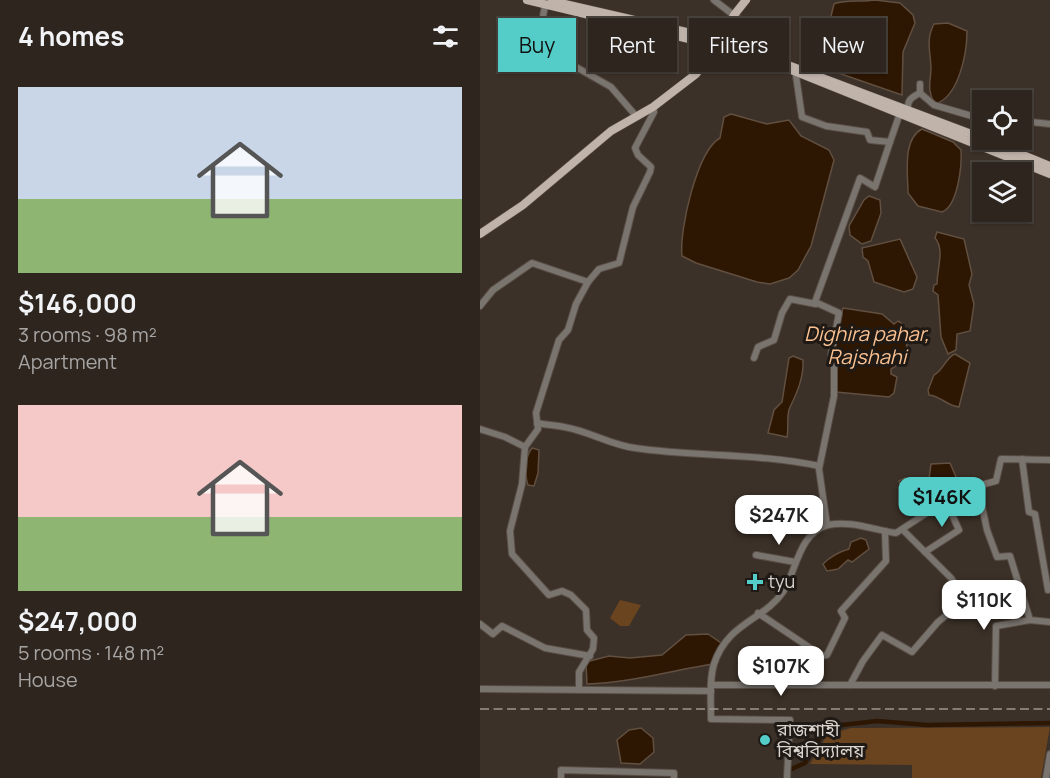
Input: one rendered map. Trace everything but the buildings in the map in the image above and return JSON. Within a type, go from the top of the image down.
[{"type":"main road","points":[[527,0],[546,2],[689,36]]},
{"type":"main road","points":[[732,18],[746,0]]},
{"type":"main road","points":[[789,65],[1050,174]]},
{"type":"main road","points":[[789,67],[972,134]]},
{"type":"main road","points":[[480,234],[523,206],[611,132],[653,107],[697,72]]},
{"type":"main road","points":[[1011,150],[1050,166]]},
{"type":"street","points":[[714,0],[738,18]]},
{"type":"street","points":[[546,2],[543,31],[548,51],[611,87],[636,116]]},
{"type":"street","points":[[795,69],[802,117],[826,126],[867,132],[870,140],[890,142]]},
{"type":"street","points":[[920,84],[920,93],[934,105],[972,116]]},
{"type":"street","points":[[908,109],[908,103],[920,93]]},
{"type":"street","points":[[579,690],[579,672],[590,656],[594,638],[587,630],[585,610],[571,595],[562,591],[549,595],[512,554],[510,531],[522,484],[525,447],[538,429],[536,413],[559,340],[568,330],[576,304],[588,282],[598,269],[618,263],[633,207],[651,170],[635,148],[654,112],[653,107]]},
{"type":"street","points":[[816,304],[860,178],[875,187],[900,113]]},
{"type":"street","points":[[1032,122],[1050,124]]},
{"type":"street","points":[[480,306],[493,290],[532,263],[588,282]]},
{"type":"street","points":[[754,358],[758,347],[774,340],[782,313],[790,299],[816,304],[839,313],[831,355],[834,364],[834,396],[818,479],[827,525]]},
{"type":"street","points":[[537,423],[565,427],[609,444],[636,449],[718,456],[768,456],[819,465]]},
{"type":"street","points":[[480,429],[505,437],[525,447]]},
{"type":"street","points":[[787,778],[790,720],[711,718],[714,664],[729,636],[783,592],[795,562],[813,535],[827,525],[864,525],[896,533],[962,490],[996,481],[1001,459],[1050,460]]},
{"type":"street","points":[[1022,459],[1029,512],[1035,514],[1048,590]]},
{"type":"street","points":[[978,487],[987,530],[997,557],[1010,556],[1030,620]]},
{"type":"street","points":[[926,552],[959,530],[945,499]]},
{"type":"street","points":[[850,685],[862,662],[882,635],[912,652],[938,622],[965,600],[951,579],[903,530]]},
{"type":"street","points":[[758,613],[822,656],[827,655],[844,618],[841,611],[886,561],[885,531]]},
{"type":"street","points":[[756,555],[795,562]]},
{"type":"street","points":[[994,686],[996,626],[1030,620],[1050,622]]},
{"type":"street","points":[[480,624],[489,633],[493,634],[502,626],[545,648],[590,656]]},
{"type":"street","points":[[480,689],[1050,685]]},
{"type":"street","points":[[1046,778],[1050,754]]},
{"type":"street","points":[[561,778],[561,770],[674,773],[674,778]]},
{"type":"shaded area","points":[[620,600],[641,605],[629,626],[620,626],[610,618]]},
{"type":"shaded area","points":[[1050,727],[1041,778],[912,778],[912,765],[810,764],[827,735],[851,728]]},
{"type":"water","points":[[875,0],[900,3],[913,15],[915,23],[903,52],[902,95],[835,72],[886,72],[886,18],[830,18],[834,4]]},
{"type":"water","points":[[948,23],[967,31],[965,51],[956,84],[943,100],[935,104],[930,90],[930,35],[934,24]]},
{"type":"water","points":[[731,114],[767,124],[789,120],[801,136],[829,150],[834,160],[811,246],[798,270],[789,278],[770,284],[696,263],[682,256],[683,228],[697,174],[704,158],[720,138],[724,117]]},
{"type":"water","points":[[922,129],[953,142],[961,150],[960,175],[955,194],[952,202],[942,212],[918,206],[908,193],[909,149],[911,141]]},
{"type":"water","points":[[869,196],[880,200],[881,213],[871,241],[862,244],[850,235],[849,226],[864,200]]},
{"type":"water","points":[[937,232],[964,239],[972,274],[969,285],[974,304],[970,331],[957,334],[956,350],[948,354],[941,337],[938,295],[933,291],[934,285],[937,284],[940,260],[940,248],[935,238]]},
{"type":"water","points":[[900,239],[917,277],[913,289],[904,292],[874,282],[868,261],[863,257],[862,248]]},
{"type":"water","name":"Dighira pahar, Rajshahi","points":[[843,308],[882,314],[894,324],[898,321],[906,328],[908,339],[906,351],[902,362],[891,369],[891,374],[897,377],[894,393],[889,397],[836,392],[833,354]]},
{"type":"water","points":[[955,354],[970,363],[959,407],[929,395],[928,390],[934,375]]},
{"type":"water","points":[[793,356],[803,360],[803,366],[800,385],[789,410],[787,437],[768,433],[774,410],[782,402],[789,358]]},
{"type":"water","points":[[532,448],[539,450],[538,473],[534,486],[528,485],[525,470],[527,457]]},
{"type":"water","points":[[950,463],[959,484],[957,490],[938,498],[933,493],[917,498],[912,490],[903,494],[899,481],[905,478],[908,481],[929,479],[931,464]]},
{"type":"water","points":[[806,509],[817,510],[818,514],[823,515],[810,534],[798,528],[800,513]]},
{"type":"water","points":[[861,538],[866,540],[869,549],[852,562],[848,560],[838,569],[827,571],[823,564],[841,551],[849,549],[851,542]]},
{"type":"water","points":[[708,634],[724,645],[714,664],[635,679],[587,684],[586,662],[609,656],[630,658],[662,655],[686,635]]},
{"type":"water","points":[[641,728],[653,738],[654,752],[640,764],[621,763],[617,740],[629,730]]},
{"type":"waterway","points":[[787,771],[805,763],[824,731],[833,726],[877,721],[927,725],[1050,723]]},
{"type":"railway","points":[[480,709],[1050,709]]},
{"type":"place","name":"tyu","points":[[755,582]]},
{"type":"place","name":"রাজশাহী বিশ্ববিদ্যালয়","points":[[765,740]]}]
